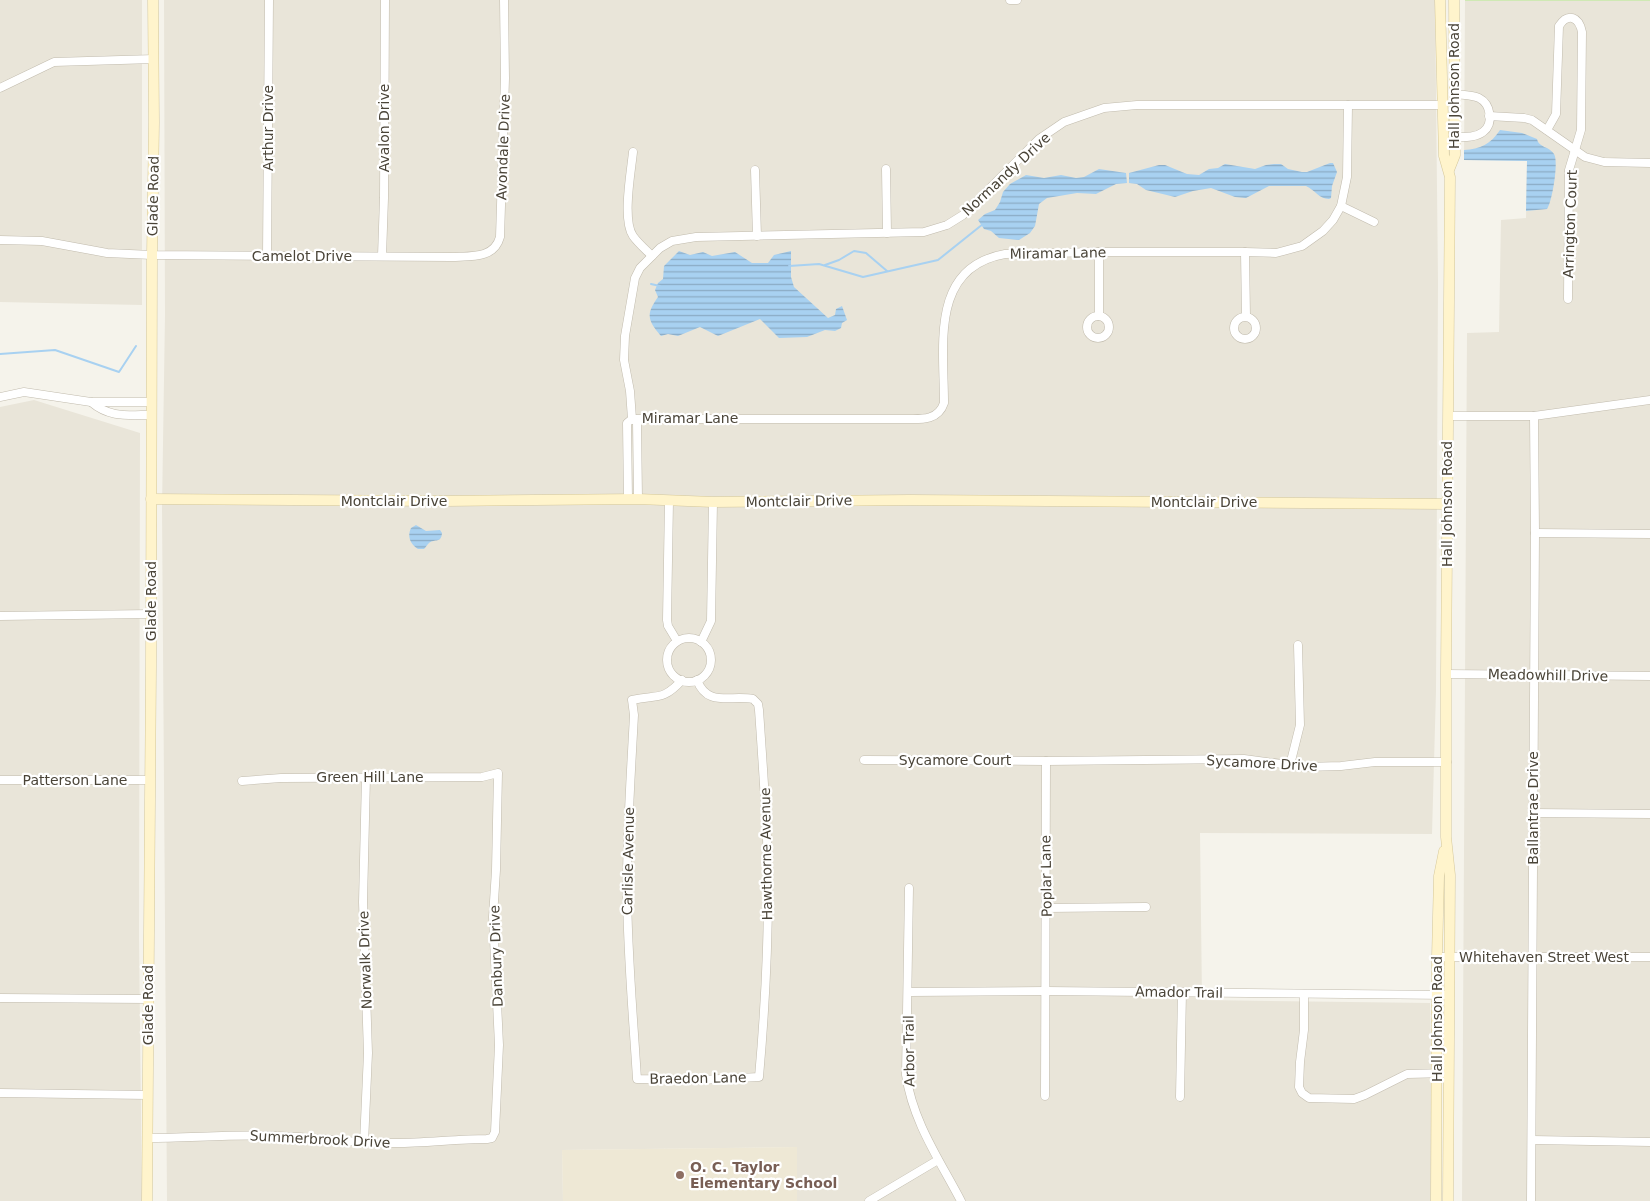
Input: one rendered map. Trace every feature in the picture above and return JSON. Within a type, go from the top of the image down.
[{"type":"main road","name":"Glade Road","points":[[147,1201],[153,0]]},
{"type":"main road","name":"Hall Johnson Road","points":[[1440,0],[1444,156],[1449,170],[1446,674],[1446,838],[1450,875],[1448,1201]]},
{"type":"main road","name":"Hall Johnson Road","points":[[1449,170],[1455,155],[1454,0]]},
{"type":"main road","name":"Montclair Drive","points":[[151,499],[453,501],[633,499],[713,502],[910,500],[1447,504]]},
{"type":"main road","name":"Hall Johnson Road","points":[[1436,1201],[1439,876],[1446,838]]},
{"type":"street","name":"Arthur Drive","points":[[267,256],[269,0]]},
{"type":"street","name":"Avalon Drive","points":[[382,256],[384,0]]},
{"type":"street","name":"Avondale Drive","points":[[452,257],[486,254],[498,243],[500,237],[505,78],[504,0]]},
{"type":"street","points":[[1010,0],[1017,0]]},
{"type":"street","name":"Arrington Court","points":[[1547,130],[1556,114],[1559,26],[1568,17],[1575,19],[1582,32],[1581,130],[1569,170],[1568,299]]},
{"type":"street","points":[[0,88],[54,62],[154,59]]},
{"type":"street","points":[[1455,138],[1475,136],[1482,133],[1487,128],[1490,116],[1487,106],[1481,99],[1456,94]]},
{"type":"street","name":"Normandy Drive","points":[[633,499],[634,420],[624,360],[625,336],[635,278],[640,268],[660,248],[672,242],[685,238],[924,232],[947,225],[963,215],[1039,139],[1064,122],[1104,108],[1146,105],[1443,106]]},
{"type":"street","name":"Miramar Lane","points":[[634,420],[897,419],[934,417],[941,410],[944,402],[946,308],[954,286],[973,266],[994,256],[1005,254],[1245,252],[1276,254],[1302,246],[1323,231],[1333,220],[1340,206],[1347,177],[1348,105]]},
{"type":"street","points":[[1490,116],[1532,120],[1585,157],[1604,162],[1650,163]]},
{"type":"street","points":[[633,152],[628,203],[629,228],[633,236],[652,256]]},
{"type":"street","points":[[886,169],[887,233]]},
{"type":"street","points":[[755,170],[757,236]]},
{"type":"street","points":[[1340,206],[1374,222]]},
{"type":"street","name":"Camelot Drive","points":[[0,240],[42,241],[106,253],[152,255],[452,257]]},
{"type":"street","points":[[1098,252],[1099,316]]},
{"type":"street","points":[[1245,252],[1246,316]]},
{"type":"street","points":[[0,397],[24,392],[90,402],[151,402]]},
{"type":"street","points":[[1448,416],[1534,416],[1650,400]]},
{"type":"street","points":[[90,402],[101,411],[125,416],[151,415]]},
{"type":"street","name":"Ballantrae Drive","points":[[1531,1201],[1534,416]]},
{"type":"street","points":[[669,500],[667,620],[668,626],[677,641]]},
{"type":"street","points":[[701,642],[711,622],[713,502]]},
{"type":"street","points":[[1535,534],[1650,534]]},
{"type":"street","points":[[0,616],[151,614]]},
{"type":"street","points":[[689,638],[701,642],[708,649],[710,662],[705,675],[697,680],[682,680],[671,672],[667,659],[668,652],[677,641],[689,638]]},
{"type":"street","points":[[1290,765],[1300,724],[1298,645]]},
{"type":"street","name":"Meadowhill Drive","points":[[1446,674],[1650,676]]},
{"type":"street","name":"Carlisle Avenue","points":[[637,1079],[630,1000],[627,886],[627,836],[634,716],[632,700],[647,696],[667,695],[682,680]]},
{"type":"street","name":"Hawthorne Avenue","points":[[697,680],[705,694],[718,698],[753,699],[758,704],[759,710],[767,840],[767,931],[763,1035],[758,1077]]},
{"type":"street","name":"Sycamore Drive","points":[[1046,761],[1244,759],[1305,767],[1341,766],[1375,762],[1447,762]]},
{"type":"street","name":"Sycamore Court","points":[[864,760],[1046,761]]},
{"type":"street","name":"Poplar Lane","points":[[1045,1096],[1046,761]]},
{"type":"street","name":"Green Hill Lane","points":[[242,781],[281,778],[482,777],[498,773]]},
{"type":"street","name":"Danbury Drive","points":[[492,1138],[495,1132],[499,1045],[493,918],[498,773]]},
{"type":"street","name":"Norwalk Drive","points":[[364,1143],[368,1053],[362,902],[366,777]]},
{"type":"street","name":"Patterson Lane","points":[[0,780],[150,780]]},
{"type":"street","points":[[1533,813],[1650,814]]},
{"type":"street","name":"Arbor Trail","points":[[909,888],[909,992],[906,1075],[914,1111],[961,1201]]},
{"type":"street","points":[[1047,908],[1146,908]]},
{"type":"street","name":"Whitehaven Street West","points":[[1437,957],[1650,957]]},
{"type":"street","name":"Amador Trail","points":[[909,992],[1182,992],[1449,996]]},
{"type":"street","points":[[1180,1097],[1182,992]]},
{"type":"street","points":[[1304,994],[1304,1030],[1299,1087],[1305,1096],[1314,1099],[1354,1099],[1407,1074],[1448,1072]]},
{"type":"street","points":[[0,998],[148,999]]},
{"type":"street","name":"Braedon Lane","points":[[637,1079],[701,1080],[758,1077]]},
{"type":"street","points":[[0,1093],[148,1094]]},
{"type":"street","name":"Summerbrook Drive","points":[[148,1138],[250,1135],[397,1144],[492,1138]]},
{"type":"street","points":[[1532,1140],[1650,1142]]},
{"type":"street","points":[[869,1201],[938,1160]]},
{"type":"shaded area","points":[[0,0],[142,0],[142,305],[0,302]]},
{"type":"shaded area","points":[[164,0],[1435,0],[1438,282],[1436,691],[1432,834],[1200,833],[1202,1000],[1430,1003],[1432,1201],[797,1201],[797,1147],[562,1150],[563,1201],[167,1201],[162,508],[165,315]]},
{"type":"shaded area","points":[[1465,1],[1650,1],[1650,1201],[1462,1201],[1467,333],[1499,332],[1501,220],[1526,218],[1527,161],[1464,160]]},
{"type":"shaded area","points":[[34,400],[140,433],[139,938],[142,1201],[0,1201],[0,407]]},
{"type":"shaded area","name":"O. C. Taylor Elementary School","points":[[797,1147],[797,1201],[563,1201],[562,1150]]},
{"type":"green space","points":[[1650,0],[1650,1],[1465,1]]},
{"type":"water","points":[[1500,130],[1522,133],[1537,139],[1540,144],[1554,154],[1556,165],[1554,182],[1547,209],[1526,211],[1527,161],[1464,160],[1464,150],[1485,145]]},
{"type":"water","points":[[1333,163],[1337,172],[1332,186],[1331,198],[1329,199],[1322,198],[1306,186],[1269,186],[1246,198],[1235,197],[1211,188],[1175,197],[1146,190],[1137,184],[1129,183],[1129,173],[1159,165],[1165,165],[1187,174],[1199,175],[1209,169],[1218,168],[1225,164],[1255,169],[1266,165],[1281,164],[1288,169],[1307,172]]},
{"type":"water","points":[[1099,169],[1126,173],[1127,183],[1116,184],[1096,194],[1077,193],[1047,198],[1039,204],[1035,226],[1030,233],[1019,240],[999,238],[991,231],[984,229],[978,220],[985,214],[995,210],[1003,192],[1010,184],[1026,175],[1044,178],[1061,175],[1076,178],[1084,177]]},
{"type":"water","points":[[679,251],[690,255],[703,252],[712,256],[735,252],[752,263],[768,263],[774,255],[791,251],[791,277],[794,287],[828,318],[835,315],[836,309],[842,306],[847,320],[842,323],[841,328],[835,331],[825,330],[807,337],[779,338],[760,319],[718,336],[700,327],[678,336],[668,334],[661,336],[651,321],[651,308],[658,297],[655,290],[658,283],[663,279],[664,266]]},
{"type":"water","points":[[416,525],[426,531],[440,530],[442,533],[439,540],[429,543],[424,549],[418,549],[413,545],[409,537],[411,528]]},
{"type":"waterway","points":[[789,266],[819,264],[863,277],[938,260],[983,224]]},
{"type":"waterway","points":[[825,265],[839,260],[854,251],[866,253],[887,271]]},
{"type":"waterway","points":[[651,284],[660,286]]},
{"type":"waterway","points":[[0,354],[55,350],[119,372],[136,346]]},
{"type":"place","name":"O. C. Taylor Elementary School","points":[[680,1175]]}]
